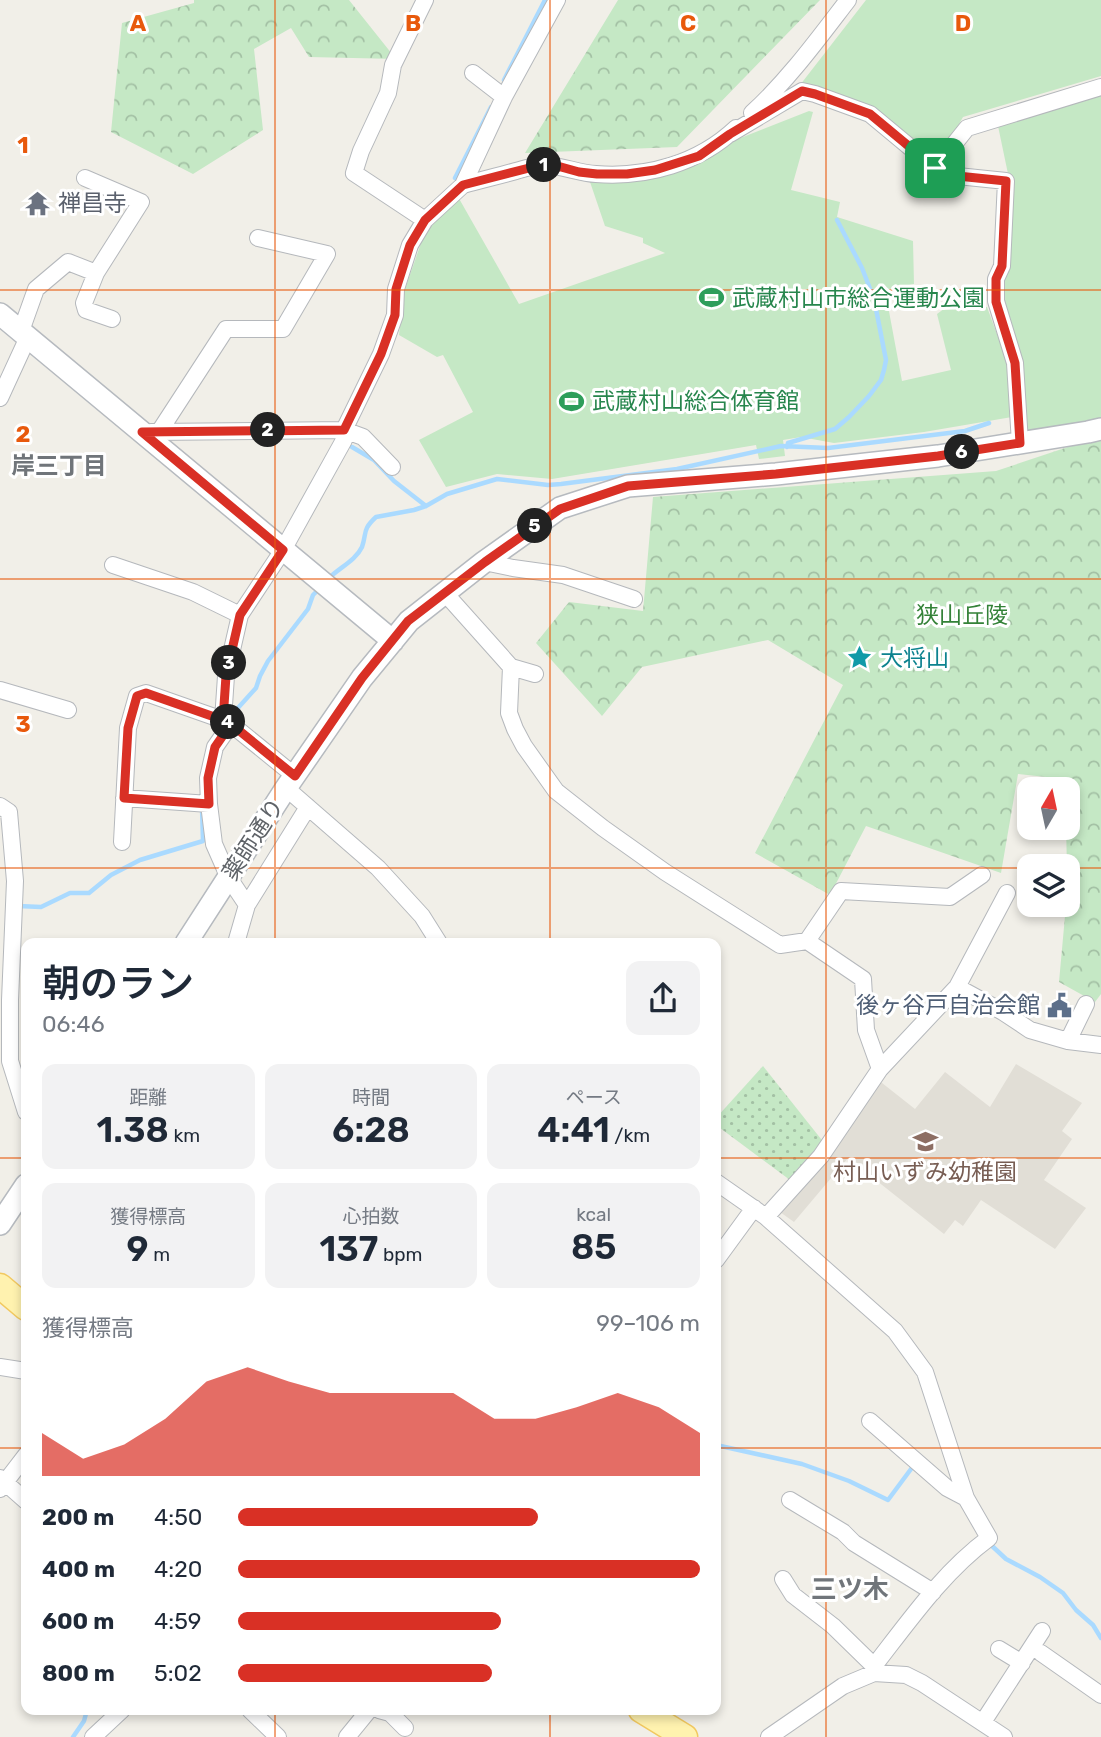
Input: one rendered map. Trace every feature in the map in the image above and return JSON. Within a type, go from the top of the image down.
[{"type":"main road","points":[[0,1286],[21,1304]]},
{"type":"main road","points":[[649,1715],[685,1737]]},
{"type":"street","points":[[425,0],[393,65],[388,93],[361,151],[354,173],[425,220]]},
{"type":"street","points":[[247,905],[229,878],[214,844],[202,803],[215,747],[227,722],[226,676],[240,615],[283,550],[344,440],[344,430],[381,354],[395,315],[396,289],[410,245],[425,220],[463,185],[500,94],[557,0]]},
{"type":"street","points":[[730,134],[770,97],[848,0]]},
{"type":"street","points":[[473,74],[500,94]]},
{"type":"street","points":[[935,168],[967,128],[1101,87]]},
{"type":"street","points":[[463,185],[541,165],[597,174],[655,170],[699,156],[802,91],[870,114],[935,168],[948,175],[1006,181],[1002,266],[996,279],[996,302],[1015,363],[1020,443]]},
{"type":"street","points":[[85,178],[141,202],[96,273],[84,303],[86,310],[112,319]]},
{"type":"street","points":[[150,432],[226,329],[283,329],[327,254],[258,238]]},
{"type":"street","points":[[0,398],[24,334],[36,289],[68,262],[96,273]]},
{"type":"street","points":[[0,314],[150,432],[283,550],[393,641]]},
{"type":"street","name":"薬師通り","points":[[189,938],[362,678],[408,621],[560,509],[628,486],[776,474],[938,456],[1101,429]]},
{"type":"street","points":[[150,432],[344,430],[363,438],[392,467]]},
{"type":"street","points":[[485,562],[563,575],[634,599]]},
{"type":"street","points":[[113,565],[193,592],[240,615]]},
{"type":"street","points":[[444,592],[512,667],[535,674]]},
{"type":"street","points":[[512,667],[509,713],[524,746],[556,791],[665,872],[780,945],[807,941],[863,979],[866,1030],[880,1069]]},
{"type":"street","points":[[0,690],[68,710]]},
{"type":"street","points":[[122,842],[128,728],[137,696],[146,693],[227,722],[291,782],[308,807],[378,868],[422,916],[436,938]]},
{"type":"street","points":[[124,798],[202,803]]},
{"type":"street","points":[[0,806],[9,812],[6,855],[15,881],[6,980],[5,1061],[21,1100]]},
{"type":"street","points":[[237,938],[247,905],[308,807]]},
{"type":"street","points":[[807,941],[841,891],[950,897],[982,875]]},
{"type":"street","points":[[721,1255],[760,1213],[821,1156],[880,1069],[957,987],[1007,892]]},
{"type":"street","points":[[957,987],[1030,1030],[1068,1041],[1101,1045]]},
{"type":"street","points":[[1068,1041],[1086,1004]]},
{"type":"street","points":[[721,1186],[760,1213],[895,1331],[925,1372],[966,1498],[989,1538],[972,1551],[933,1592],[874,1669],[843,1686],[769,1737]]},
{"type":"street","points":[[0,1224],[21,1192]]},
{"type":"street","points":[[0,1367],[21,1370]]},
{"type":"street","points":[[870,1421],[947,1488],[966,1498]]},
{"type":"street","points":[[21,1461],[2,1484],[21,1497]]},
{"type":"street","points":[[790,1500],[933,1592]]},
{"type":"street","points":[[783,1579],[793,1595],[833,1626],[874,1669],[906,1675],[922,1683],[1004,1737]]},
{"type":"street","points":[[984,1722],[1042,1631]]},
{"type":"street","points":[[999,1649],[1022,1663]]},
{"type":"street","points":[[1041,1653],[1101,1696]]},
{"type":"street","points":[[93,1737],[117,1715]]},
{"type":"street","points":[[255,1715],[274,1736]]},
{"type":"street","points":[[347,1737],[365,1715]]},
{"type":"street","points":[[392,1715],[405,1728]]},
{"type":"shaded area","points":[[1016,1064],[1082,1103],[1062,1131],[1072,1139],[1044,1180],[1086,1208],[1055,1249],[981,1200],[963,1226],[955,1220],[944,1234],[848,1158],[794,1222],[780,1212],[877,1079],[915,1109],[945,1072],[990,1107]]},
{"type":"green space","points":[[194,0],[349,0],[396,59],[309,57],[291,28],[254,49],[263,130],[193,174],[111,132],[122,23],[194,3]]},
{"type":"green space","points":[[618,0],[820,0],[677,147],[525,153]]},
{"type":"green space","points":[[866,0],[1101,0],[1101,76],[963,117],[938,161],[872,108],[800,85]]},
{"type":"green space","points":[[1101,94],[1101,430],[1023,449],[1000,302],[1012,193],[998,126]]},
{"type":"green space","name":"武蔵村山市総合運動公園","points":[[809,111],[813,112],[791,190],[840,202],[837,217],[913,241],[914,284],[885,290],[902,381],[951,370],[937,314],[945,308],[987,307],[1008,364],[1012,417],[924,432],[834,443],[801,437],[783,440],[785,456],[759,459],[756,445],[552,479],[497,474],[446,487],[419,440],[473,412],[443,355],[437,357],[399,335],[404,292],[421,243],[431,222],[457,195],[519,304],[665,253],[643,243],[643,238],[605,226],[589,179],[657,178],[701,160],[725,144]]},
{"type":"green space","name":"狭山丘陵","points":[[1101,436],[1101,994],[1095,1002],[1059,982],[1065,917],[1080,917],[1080,854],[1067,854],[1066,840],[1080,840],[1080,777],[1018,774],[1001,873],[866,826],[830,895],[755,853],[843,685],[768,640],[642,667],[602,716],[536,643],[569,602],[643,611],[653,497],[996,471]]},
{"type":"green space","points":[[763,1066],[825,1144],[794,1183],[721,1129],[721,1112]]},
{"type":"waterway","points":[[504,80],[545,0]]},
{"type":"waterway","points":[[455,178],[491,107]]},
{"type":"waterway","points":[[787,447],[788,443],[835,429],[869,396],[881,380],[884,370],[886,360],[874,299],[862,268],[837,220]]},
{"type":"waterway","points":[[329,578],[359,552],[367,528],[376,517],[414,510],[447,494],[497,479],[561,484],[677,469],[781,446],[828,448],[965,431],[989,423]]},
{"type":"waterway","points":[[352,447],[374,460],[394,481],[426,506]]},
{"type":"waterway","points":[[228,719],[256,688],[268,661],[308,609],[313,595],[321,587]]},
{"type":"waterway","points":[[18,906],[41,907],[70,893],[89,893],[111,875],[140,860],[203,841],[202,808]]},
{"type":"waterway","points":[[721,1446],[802,1464],[849,1481],[888,1500],[914,1465]]},
{"type":"waterway","points":[[991,1545],[1006,1559],[1063,1593],[1076,1610],[1093,1625],[1101,1638]]},
{"type":"waterway","points":[[73,1737],[86,1715]]},
{"type":"place","name":"禅昌寺","points":[[38,203]]},
{"type":"place","name":"武蔵村山市総合運動公園","points":[[712,298]]},
{"type":"place","name":"武蔵村山総合体育館","points":[[572,401]]},
{"type":"place","name":"大将山","points":[[860,658]]},
{"type":"place","name":"後ヶ谷戸自治会館","points":[[1060,1005]]},
{"type":"place","name":"村山いずみ幼稚園","points":[[925,1142]]},
{"type":"district","name":"岸三丁目","points":[[59,466]]},
{"type":"district","name":"三ツ木","points":[[850,1589]]},
{"type":"route","points":[[935,168],[870,114],[802,91],[699,156],[655,170],[597,174],[541,165],[463,185],[425,220],[410,245],[396,289],[395,315],[381,354],[344,430],[142,432],[283,550],[240,615],[226,676],[223,720],[231,724],[215,747],[208,778],[209,804],[124,798],[128,728],[137,696],[146,693],[231,724],[295,776],[362,678],[408,621],[560,509],[628,486],[776,474],[938,456],[1020,443],[1015,363],[996,302],[996,279],[1002,266],[1006,181],[948,175],[935,168]]}]
